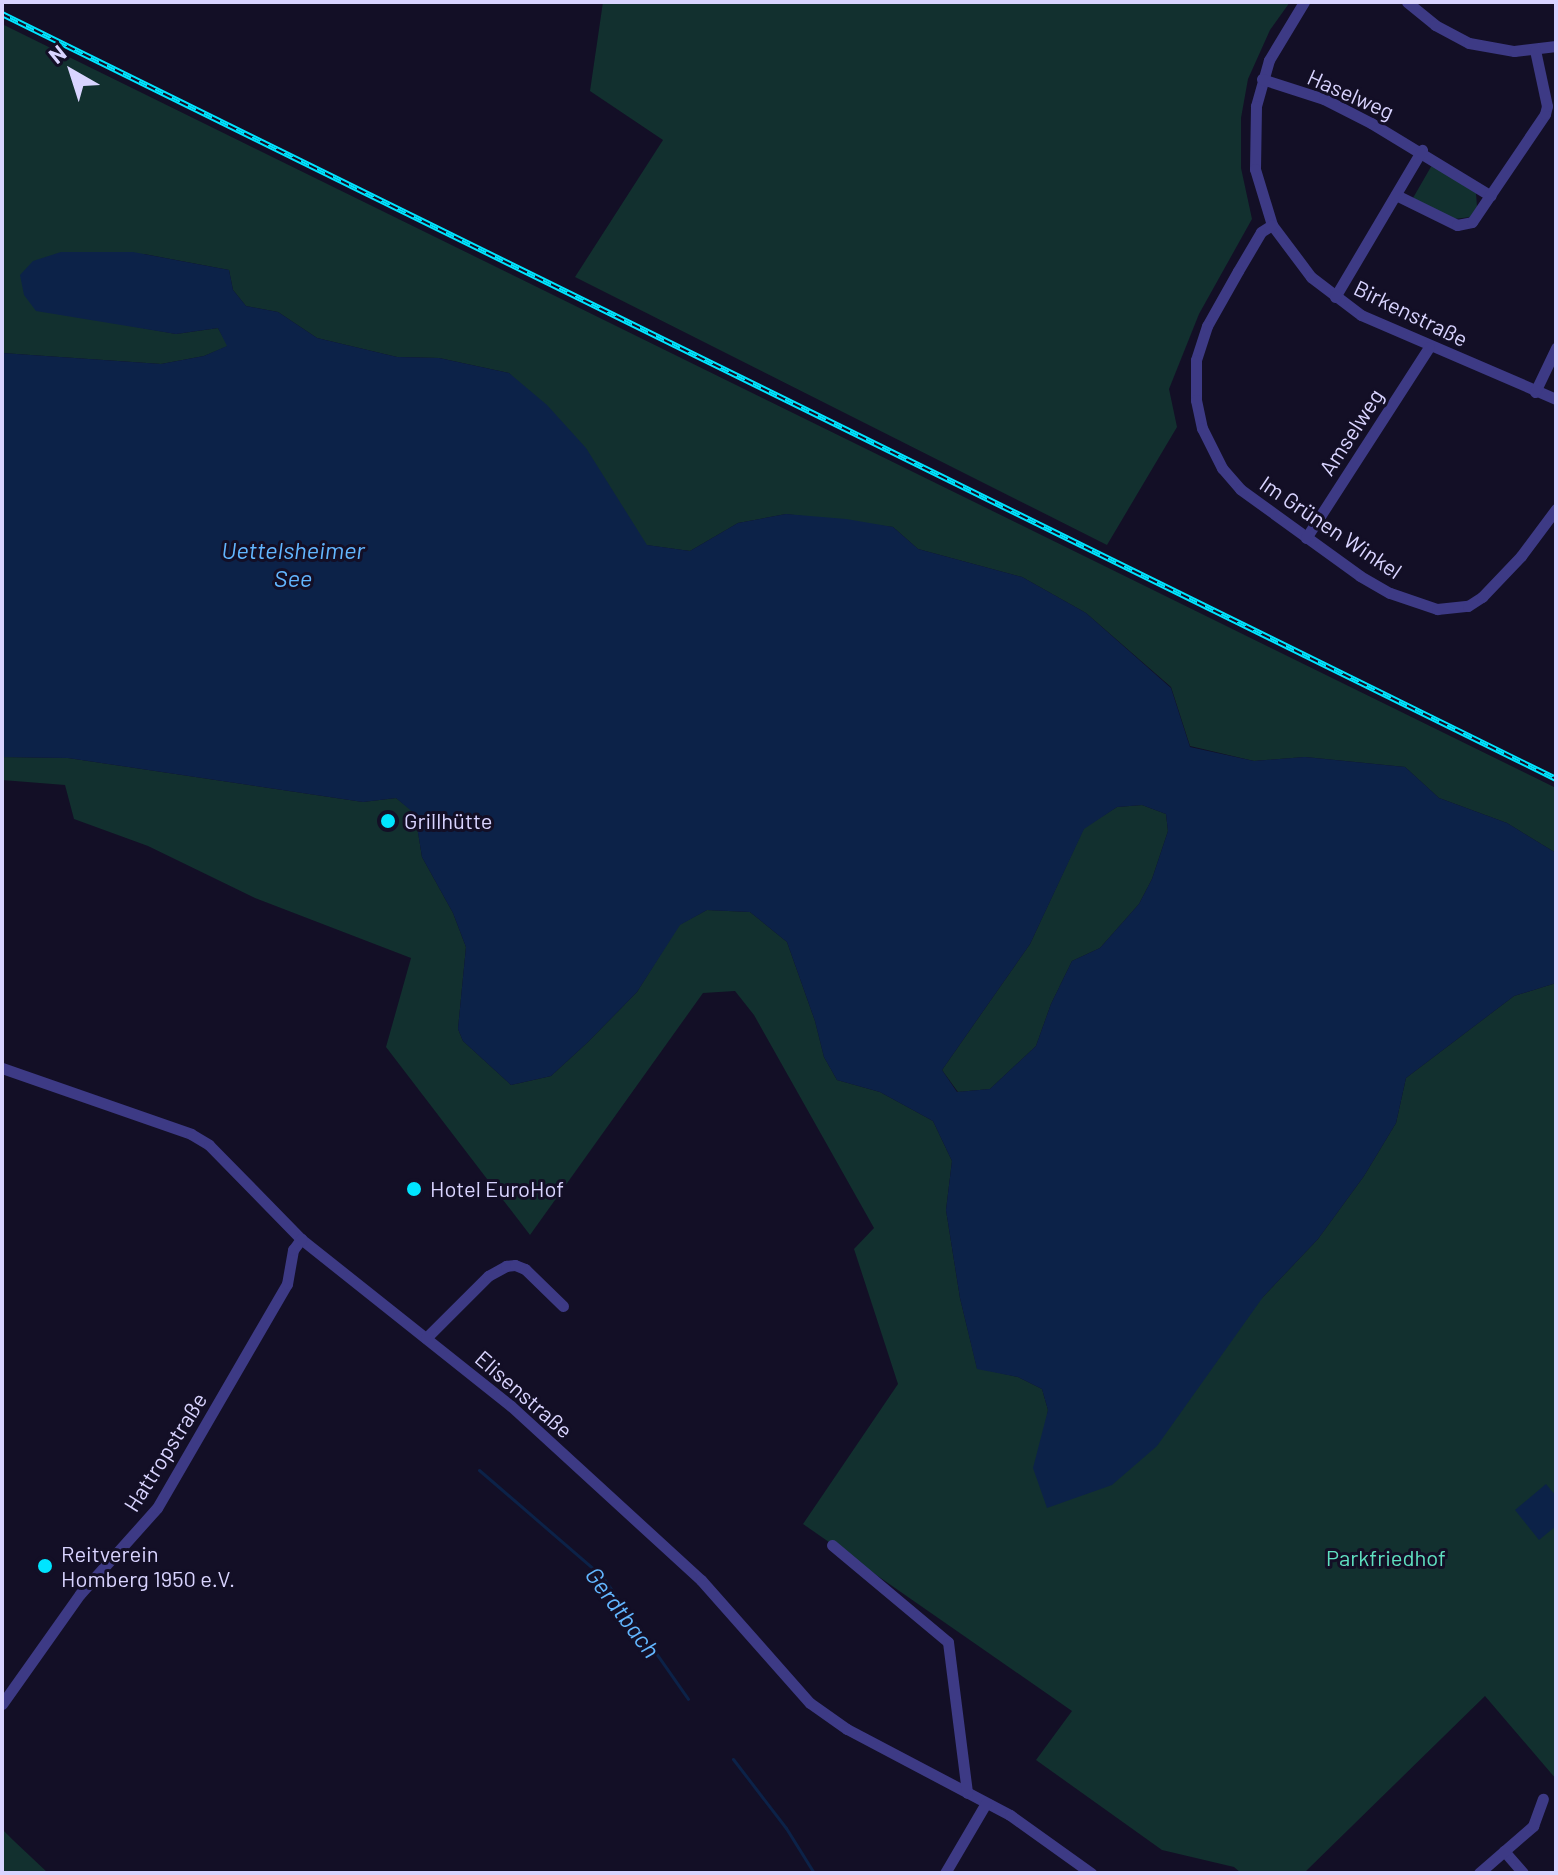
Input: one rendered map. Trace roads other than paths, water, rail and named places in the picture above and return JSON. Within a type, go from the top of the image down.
[{"type":"street","name":"Birkenstraße","points":[[1304,2],[1283,34],[1262,79],[1254,126],[1255,169],[1272,225],[1311,277],[1361,315],[1429,347],[1556,399]]},
{"type":"street","points":[[1407,2],[1435,25],[1469,43],[1494,49],[1535,50],[1556,46]]},
{"type":"street","points":[[1396,195],[1465,226],[1472,222],[1545,114],[1547,106],[1535,50]]},
{"type":"street","name":"Haselweg","points":[[1262,79],[1324,99],[1422,150],[1491,196]]},
{"type":"street","points":[[1335,297],[1422,150]]},
{"type":"street","name":"Im Grünen Winkel","points":[[1272,225],[1261,232],[1207,326],[1196,360],[1196,400],[1208,443],[1222,468],[1257,503],[1390,593],[1417,604],[1452,609],[1468,606],[1497,583],[1556,509]]},
{"type":"street","name":"Amselweg","points":[[1306,538],[1429,347]]},
{"type":"street","points":[[1535,392],[1556,348]]},
{"type":"street","name":"Elisenstraße","points":[[2,1068],[201,1138],[301,1239],[511,1406],[701,1580],[810,1703],[847,1729],[1032,1829],[1091,1873]]},
{"type":"street","name":"Hattropstraße","points":[[2,1704],[80,1594],[157,1508],[287,1284],[293,1250],[301,1239]]},
{"type":"street","points":[[426,1338],[488,1276],[506,1266],[525,1269],[563,1306]]},
{"type":"street","points":[[832,1545],[948,1642],[967,1793]]},
{"type":"street","points":[[1479,1873],[1533,1826],[1543,1799]]},
{"type":"street","points":[[945,1873],[986,1803]]},
{"type":"street","points":[[1504,1851],[1523,1873]]},
{"type":"water","name":"Uettelsheimer See","points":[[61,252],[133,252],[229,270],[233,290],[246,306],[278,312],[317,338],[397,357],[439,358],[509,373],[547,405],[586,448],[647,545],[690,551],[738,523],[786,514],[846,519],[893,527],[918,549],[1022,577],[1086,613],[1171,688],[1190,747],[1254,761],[1305,757],[1405,767],[1439,798],[1507,823],[1556,853],[1556,983],[1514,996],[1406,1078],[1396,1123],[1364,1176],[1318,1239],[1263,1297],[1157,1446],[1112,1485],[1047,1508],[1033,1468],[1048,1410],[1042,1389],[1018,1377],[977,1369],[960,1298],[946,1210],[952,1161],[933,1121],[880,1092],[837,1080],[824,1057],[815,1021],[787,942],[750,912],[707,910],[680,925],[637,992],[588,1042],[551,1076],[511,1085],[463,1041],[458,1029],[466,947],[453,913],[422,857],[415,814],[396,798],[363,802],[68,758],[2,757],[2,353],[161,364],[204,356],[227,346],[218,328],[176,334],[36,311],[24,295],[20,275],[33,261]],"holes":[[[1142,805],[1166,814],[1168,831],[1152,879],[1139,904],[1100,948],[1072,961],[1051,1004],[1036,1046],[990,1089],[957,1092],[942,1070],[1030,944],[1084,829],[1117,807]]]},
{"type":"water","points":[[1546,1484],[1556,1496],[1556,1526],[1539,1540],[1515,1510]]},
{"type":"waterway","name":"Gerdtbach","points":[[479,1470],[602,1576],[688,1699]]},
{"type":"waterway","name":"Gerdtbach","points":[[733,1759],[786,1828],[814,1873]]},
{"type":"railway","points":[[2,14],[1556,779]]},
{"type":"place","name":"Grillhütte","points":[[388,821]]},
{"type":"place","name":"Hotel EuroHof","points":[[414,1189]]},
{"type":"place","name":"Reitverein Homberg 1950 e.V.","points":[[45,1566]]},
{"type":"park label","name":"Parkfriedhof","points":[[1386,1558]]}]
